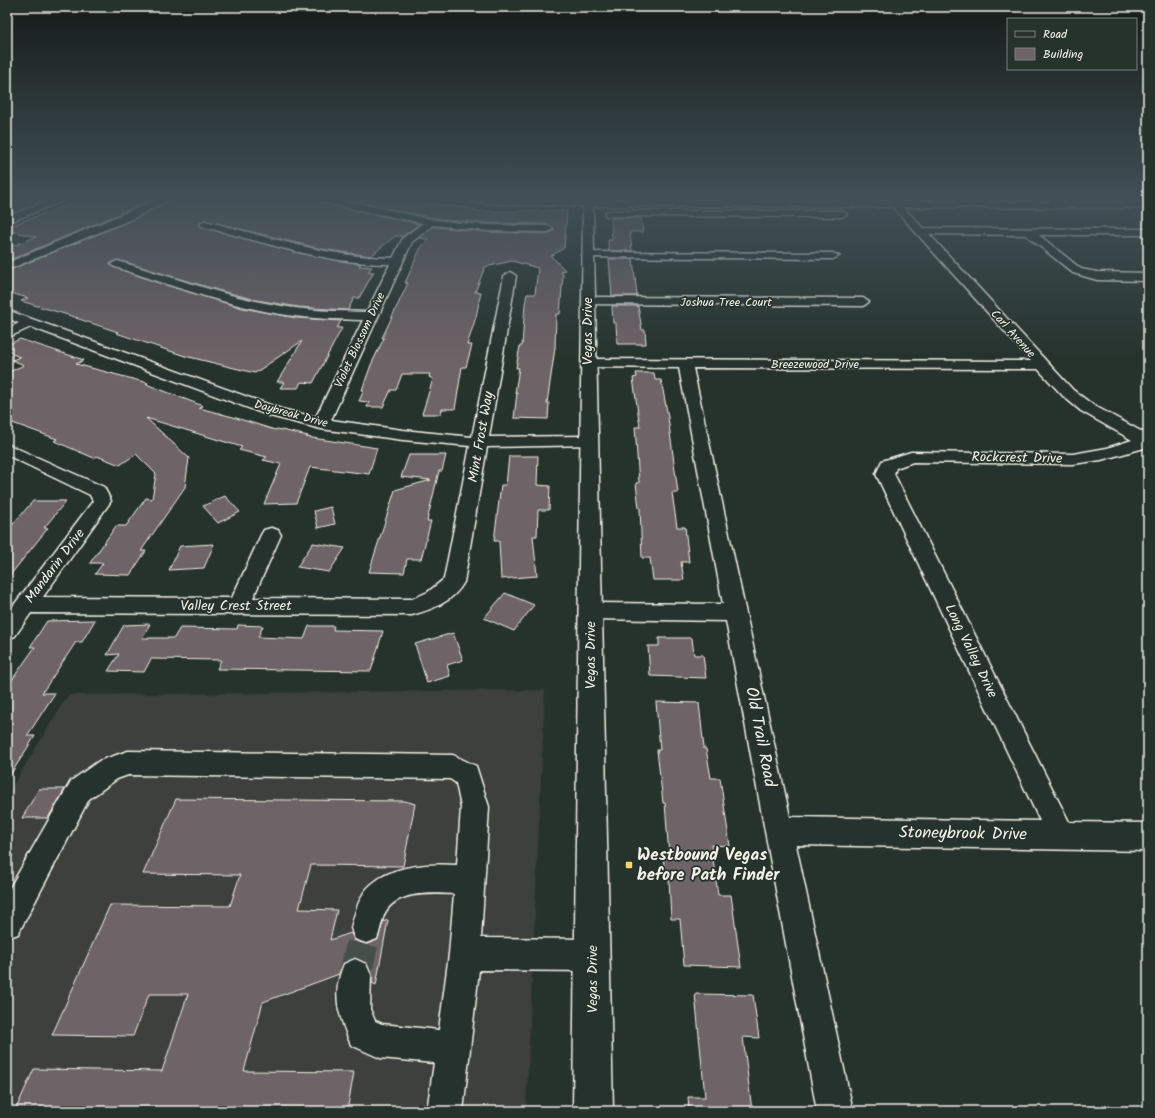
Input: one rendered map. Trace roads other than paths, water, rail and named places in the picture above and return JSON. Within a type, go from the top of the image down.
[{"type":"main road","name":"Vegas Drive","points":[[588,251],[593,1111]]},
{"type":"street","points":[[7,267],[45,251]]},
{"type":"street","points":[[314,251],[341,258],[367,261],[398,261]]},
{"type":"street","name":"Violet Blossom Drive","points":[[321,424],[402,251]]},
{"type":"street","name":"Carl Avenue","points":[[938,251],[1068,393],[1087,408],[1147,441]]},
{"type":"street","points":[[1052,251],[1069,266],[1086,274],[1110,277],[1148,277]]},
{"type":"street","points":[[588,255],[833,256]]},
{"type":"street","points":[[117,264],[276,310],[334,315],[372,316]]},
{"type":"street","name":"Mint Frost Way","points":[[444,594],[454,582],[510,276]]},
{"type":"street","name":"Joshua Tree Court","points":[[588,301],[863,302]]},
{"type":"street","name":"Daybreak Drive","points":[[7,314],[276,413],[321,424],[404,436],[480,442],[589,441]]},
{"type":"street","points":[[7,334],[30,323]]},
{"type":"street","name":"Breezewood Drive","points":[[588,363],[1041,365]]},
{"type":"street","name":"Old Trail Road","points":[[685,363],[834,1111]]},
{"type":"street","name":"Rockcrest Drive","points":[[888,465],[910,457],[1073,459],[1097,457],[1123,450],[1147,441]]},
{"type":"street","name":"Mandarin Drive","points":[[7,449],[98,491],[102,501],[7,630]]},
{"type":"street","name":"Long Valley Drive","points":[[888,465],[885,474],[1061,836]]},
{"type":"street","points":[[238,606],[271,536]]},
{"type":"street","name":"Valley Crest Street","points":[[26,604],[412,607],[428,603],[444,594]]},
{"type":"street","points":[[590,611],[735,614]]},
{"type":"street","points":[[7,923],[80,790],[108,770],[128,762],[453,766],[468,775],[475,807],[465,954],[445,1111]]},
{"type":"street","name":"Stoneybrook Drive","points":[[779,831],[1148,837]]},
{"type":"street","points":[[366,928],[377,900],[394,886],[434,878],[470,880]]},
{"type":"street","points":[[465,954],[592,955]]},
{"type":"street","points":[[355,975],[354,1009],[363,1033],[380,1041],[453,1048]]},
{"type":"tunnel","points":[[355,975],[366,928]]},
{"type":"place","name":"Westbound Vegas before Path Finder","points":[[629,865]]}]
